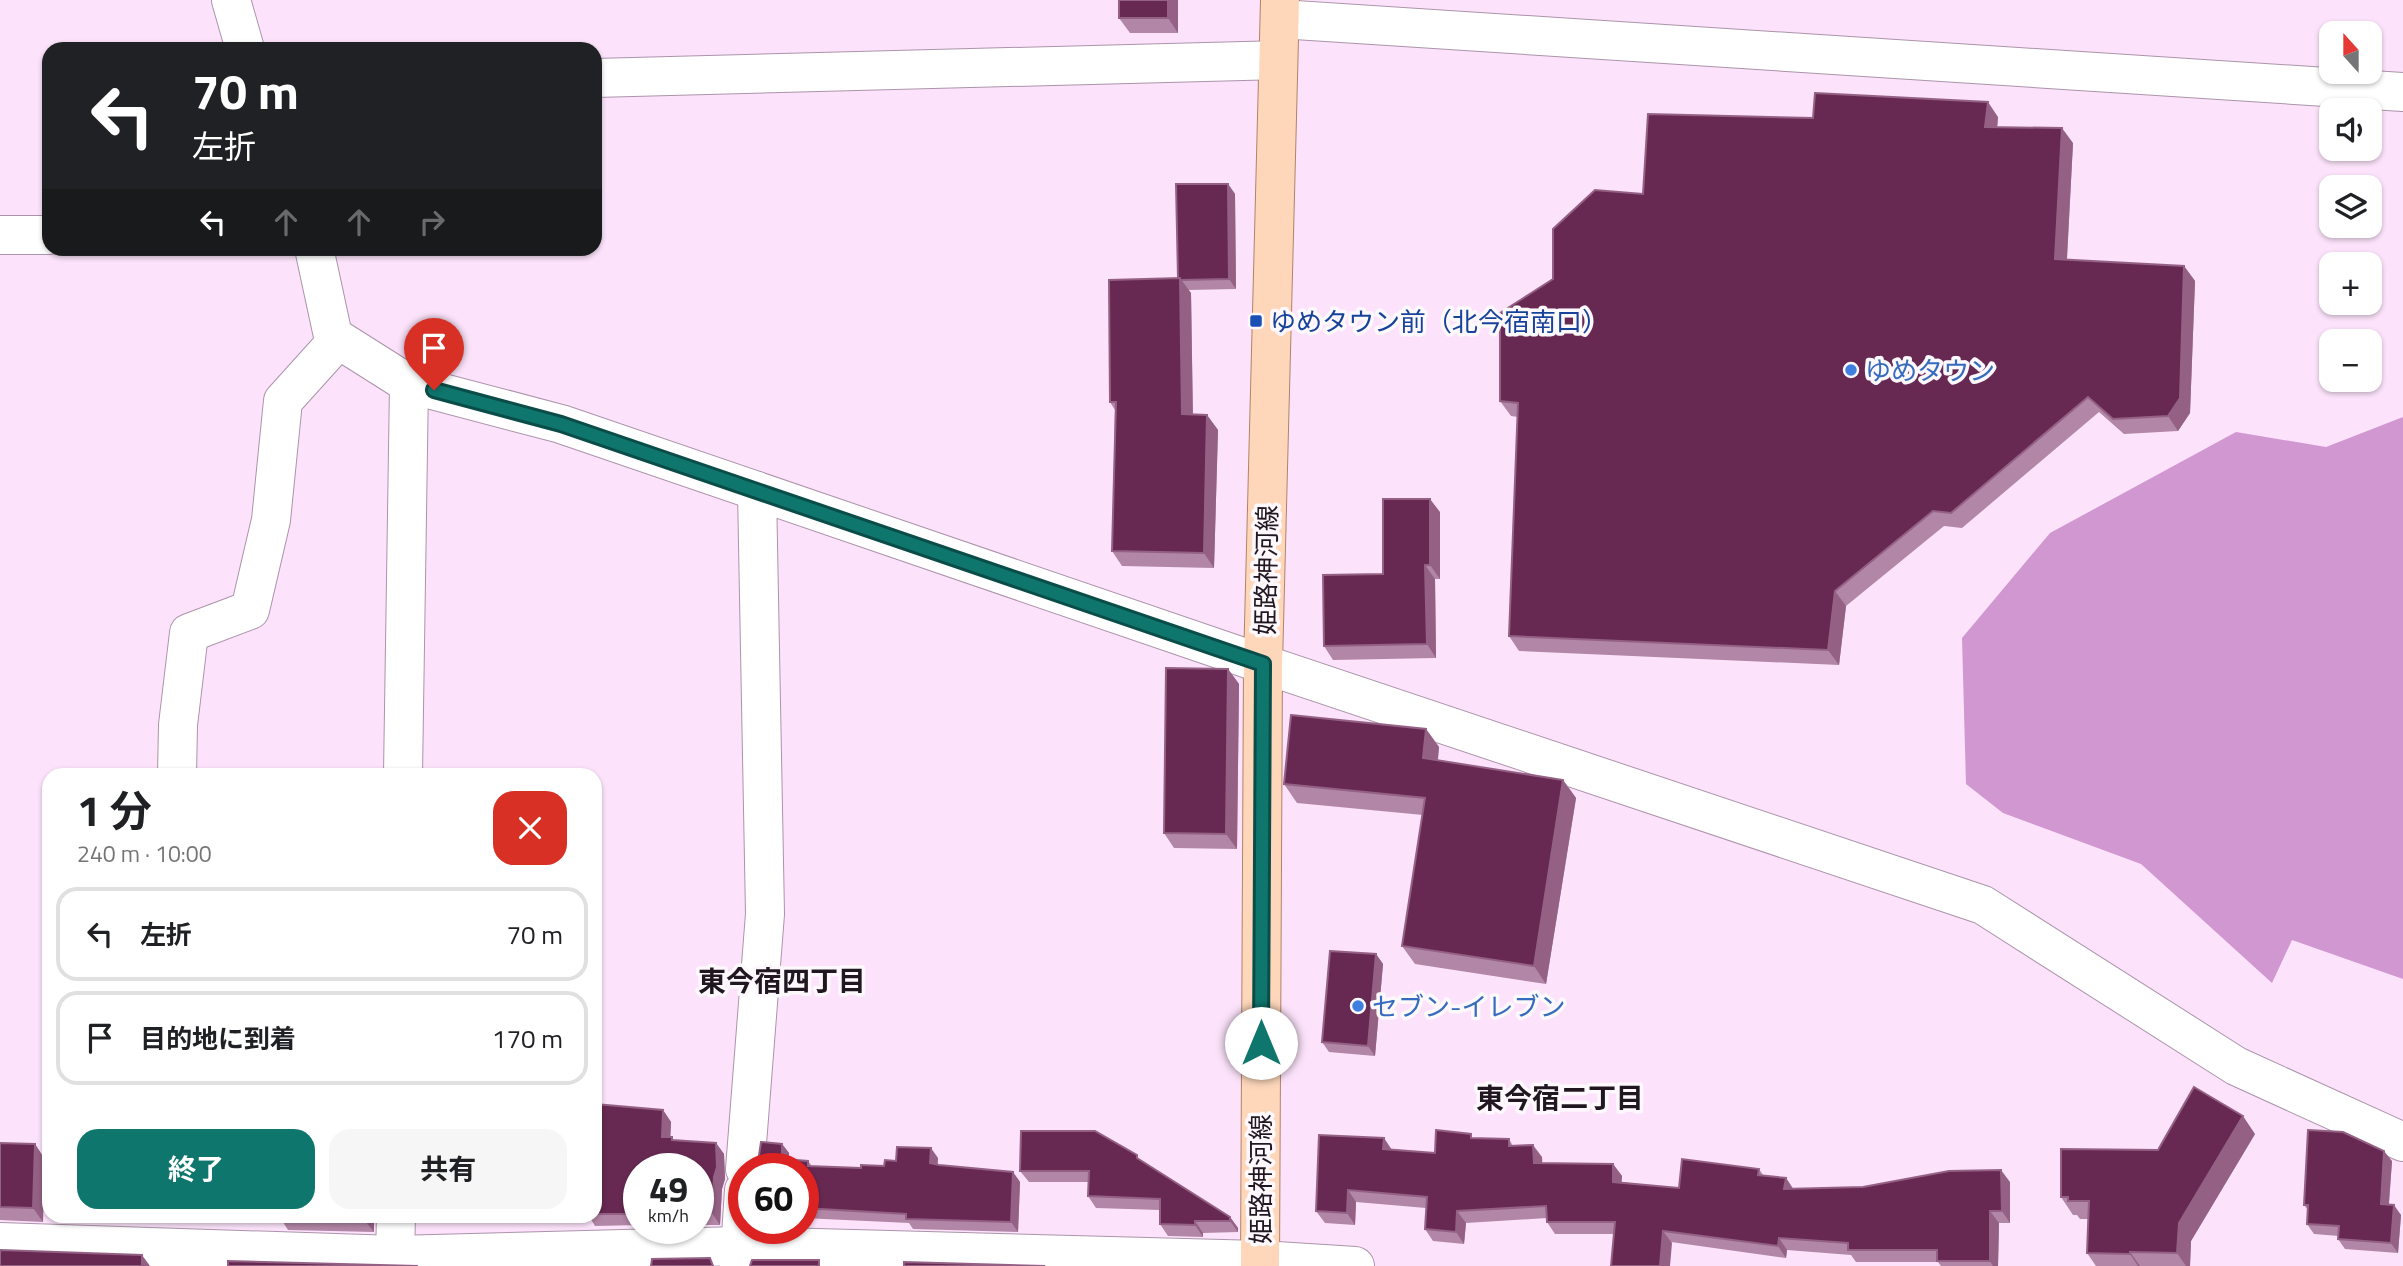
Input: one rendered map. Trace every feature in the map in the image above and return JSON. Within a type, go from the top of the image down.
[{"type":"main road","name":"姫路神河線","points":[[1260,1263],[1263,664],[1280,10]]},
{"type":"street","points":[[231,0],[243,42]]},
{"type":"street","points":[[1280,10],[2403,92]]},
{"type":"street","points":[[602,78],[1279,60]]},
{"type":"street","points":[[0,235],[42,235]]},
{"type":"street","points":[[316,256],[333,336],[409,384],[561,424],[1263,664],[1983,905],[2236,1066],[2403,1142]]},
{"type":"street","points":[[177,768],[178,725],[189,634],[250,610],[271,520],[283,401],[338,340]]},
{"type":"street","points":[[403,768],[409,384]]},
{"type":"street","points":[[746,1153],[765,914],[757,491]]},
{"type":"street","points":[[396,1223],[396,1255]]},
{"type":"street","points":[[0,1242],[396,1255],[739,1256],[1355,1266]]},
{"type":"shaded area","points":[[2403,417],[2403,979],[2292,940],[2272,983],[2141,864],[2003,813],[1966,784],[1962,638],[2050,533],[2236,432],[2326,447]]},
{"type":"building","points":[[1119,0],[1168,0],[1168,18],[1119,18]]},
{"type":"building","name":"ゆめタウン","points":[[1815,93],[1988,102],[1985,127],[2062,128],[2055,259],[2184,266],[2180,398],[2168,416],[2113,419],[2088,397],[1951,513],[1933,511],[1835,591],[1828,650],[1509,636],[1518,403],[1500,401],[1500,313],[1553,279],[1553,229],[1595,190],[1643,194],[1648,114],[1813,118]]},
{"type":"building","points":[[1176,184],[1228,184],[1229,279],[1178,278]]},
{"type":"building","points":[[1180,278],[1182,414],[1207,415],[1204,553],[1112,551],[1116,402],[1110,402],[1109,280]]},
{"type":"building","points":[[1383,499],[1430,499],[1430,565],[1425,565],[1427,644],[1324,646],[1323,575],[1383,574]]},
{"type":"building","points":[[1166,668],[1228,669],[1226,834],[1164,833]]},
{"type":"building","points":[[1291,715],[1426,729],[1423,758],[1563,780],[1534,966],[1402,946],[1425,798],[1284,784]]},
{"type":"building","points":[[1330,951],[1376,954],[1368,1046],[1322,1042]]},
{"type":"building","points":[[2194,1087],[2243,1116],[2179,1223],[2177,1253],[2087,1253],[2089,1201],[2068,1201],[2068,1197],[2061,1197],[2061,1149],[2158,1150]]},
{"type":"building","points":[[602,1105],[663,1110],[662,1137],[716,1143],[717,1167],[714,1177],[714,1153],[623,1153],[623,1214],[602,1214]]},
{"type":"building","points":[[1436,1130],[1471,1134],[1471,1138],[1509,1139],[1509,1146],[1533,1145],[1534,1163],[1613,1164],[1613,1182],[1679,1188],[1682,1159],[1759,1169],[1758,1175],[1786,1178],[1784,1189],[1863,1187],[1949,1171],[2001,1170],[2002,1211],[1990,1211],[1990,1261],[1937,1261],[1937,1250],[1848,1250],[1848,1243],[1779,1238],[1778,1246],[1663,1231],[1660,1266],[1611,1266],[1615,1222],[1547,1222],[1546,1206],[1457,1211],[1456,1232],[1425,1229],[1427,1197],[1348,1190],[1347,1213],[1316,1211],[1319,1135],[1384,1138],[1383,1149],[1435,1153]]},
{"type":"building","points":[[2308,1130],[2343,1132],[2384,1151],[2381,1204],[2394,1205],[2391,1243],[2338,1239],[2339,1226],[2307,1224],[2308,1205],[2304,1205]]},
{"type":"building","points":[[1021,1131],[1095,1131],[1137,1155],[1137,1158],[1230,1217],[1230,1221],[1195,1221],[1195,1225],[1160,1224],[1160,1199],[1088,1196],[1089,1171],[1020,1171]]},
{"type":"building","points":[[761,1142],[782,1144],[782,1153],[759,1153]]},
{"type":"building","points":[[0,1143],[35,1144],[33,1208],[0,1207]]},
{"type":"building","points":[[897,1147],[931,1148],[930,1163],[939,1165],[1013,1172],[1011,1222],[906,1219],[906,1214],[819,1209],[819,1166],[884,1166],[885,1160],[896,1161]]},
{"type":"building","points":[[0,1250],[142,1255],[142,1266],[0,1266]]},
{"type":"building","points":[[710,1258],[713,1266],[651,1266],[652,1259]]},
{"type":"building","points":[[752,1260],[819,1260],[819,1266],[750,1266]]},
{"type":"building","points":[[228,1261],[418,1266],[228,1266]]},
{"type":"building","points":[[904,1262],[1045,1266],[904,1266]]},
{"type":"place","name":"ゆめタウン前（北今宿南口）","points":[[1256,321]]},
{"type":"place","name":"ゆめタウン","points":[[1851,370]]},
{"type":"place","name":"セブン-イレブン","points":[[1358,1006]]},
{"type":"district","name":"東今宿四丁目","points":[[782,980]]},
{"type":"district","name":"東今宿二丁目","points":[[1560,1097]]},
{"type":"route","points":[[434,390],[561,424],[1263,664],[1261,1043]]}]
